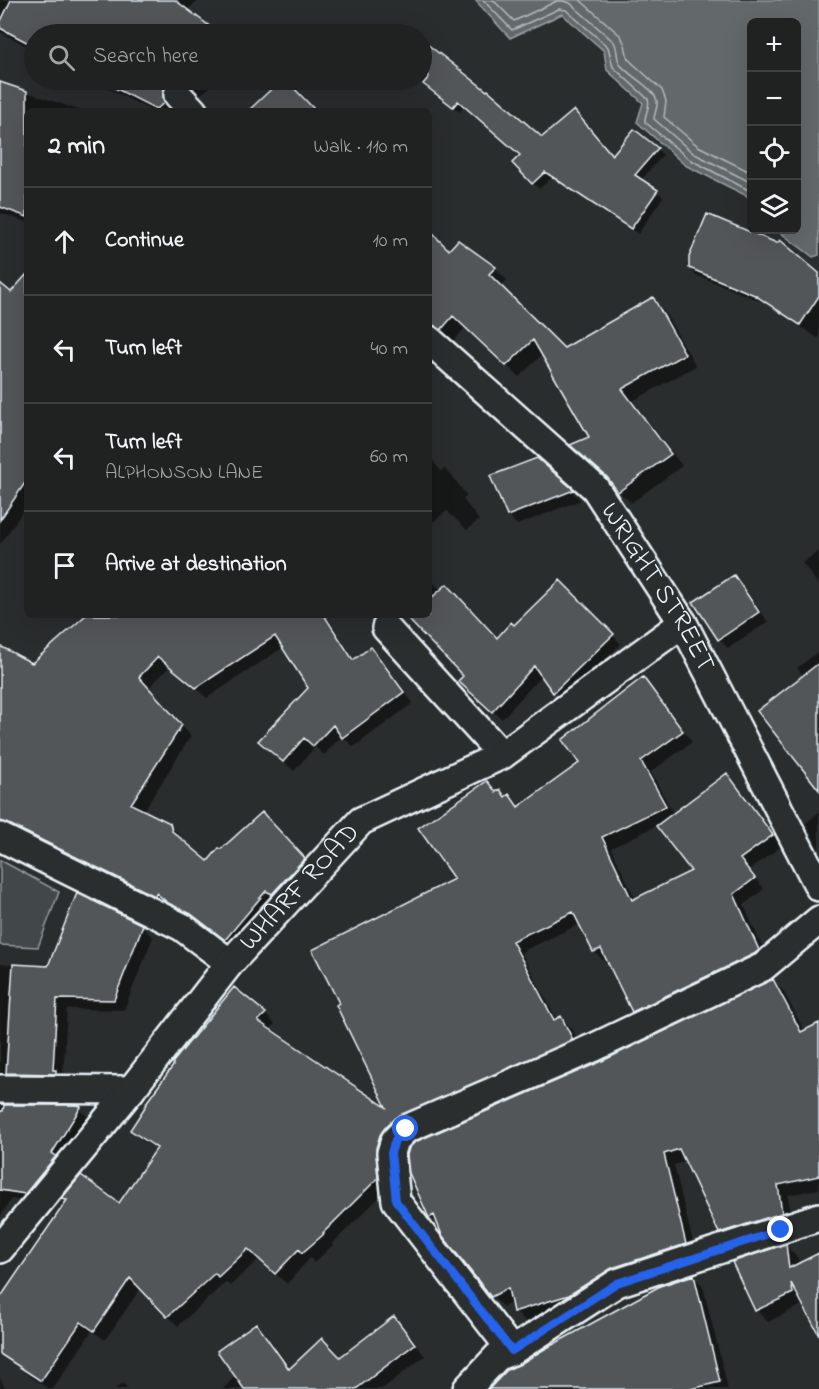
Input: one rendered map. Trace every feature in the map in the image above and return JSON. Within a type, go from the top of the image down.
[{"type":"street","name":"WRIGHT STREET","points":[[432,343],[595,488],[682,623],[819,887]]},
{"type":"street","name":"WHARF ROAD","points":[[0,1250],[230,963],[361,820],[502,755],[682,623]]},
{"type":"street","points":[[386,628],[502,755]]},
{"type":"street","points":[[0,837],[182,927],[230,963]]},
{"type":"street","points":[[512,1351],[396,1201],[391,1153],[395,1140],[406,1129],[595,1047],[763,967],[819,920]]},
{"type":"street","points":[[0,1089],[130,1090]]},
{"type":"street","points":[[467,1389],[498,1356],[512,1351],[617,1283],[819,1217]]},
{"type":"shaded area","points":[[0,860],[59,892],[38,947],[0,945]]},
{"type":"water","points":[[475,0],[819,0],[819,255],[813,257],[782,234],[801,234],[801,18],[747,18],[747,196],[685,165],[637,122],[643,103],[607,70],[604,51],[562,14],[510,38]]},
{"type":"building","points":[[11,0],[175,0],[207,24],[24,24],[24,41],[0,28],[0,23]]},
{"type":"building","points":[[432,48],[488,90],[542,137],[574,110],[612,155],[634,129],[658,148],[635,175],[658,190],[631,229],[545,172],[532,184],[512,163],[520,155],[458,101],[453,107],[431,90]]},
{"type":"building","points":[[0,82],[27,91],[27,108],[24,108],[24,216],[0,207]]},
{"type":"building","points":[[119,90],[164,90],[165,103],[154,108]]},
{"type":"building","points":[[270,90],[296,90],[313,108],[251,108]]},
{"type":"building","points":[[707,214],[747,231],[747,234],[755,234],[777,243],[780,240],[819,273],[819,296],[800,325],[757,296],[689,268],[689,257]]},
{"type":"building","points":[[432,233],[449,250],[458,240],[496,267],[489,274],[564,348],[653,297],[685,354],[622,389],[671,454],[618,492],[607,477],[570,445],[589,437],[533,340],[506,366],[453,316],[441,330],[433,325]]},
{"type":"building","points":[[24,277],[24,484],[0,520],[0,283],[11,292]]},
{"type":"building","points":[[537,458],[574,490],[507,516],[490,476]]},
{"type":"building","points":[[734,575],[759,612],[718,640],[693,602]]},
{"type":"building","points":[[560,580],[614,634],[553,693],[534,666],[492,712],[458,681],[463,676],[409,620],[411,618],[432,618],[432,597],[447,584],[497,638],[511,622],[514,625]]},
{"type":"building","points":[[83,618],[326,618],[353,660],[371,647],[404,692],[342,738],[333,725],[313,746],[304,738],[283,762],[258,741],[308,688],[275,636],[196,688],[158,657],[139,677],[182,725],[131,804],[170,823],[172,831],[208,861],[219,848],[221,849],[262,812],[305,858],[272,894],[266,891],[225,940],[191,914],[168,903],[156,893],[155,896],[0,821],[0,646],[32,663]]},
{"type":"building","points":[[819,663],[819,790],[757,711]]},
{"type":"building","points":[[643,677],[683,731],[641,761],[666,806],[602,837],[632,900],[691,871],[656,826],[727,773],[773,835],[740,859],[755,878],[734,894],[759,950],[632,1012],[601,949],[593,952],[573,912],[512,941],[554,1020],[561,1016],[573,1040],[395,1118],[380,1135],[376,1148],[378,1178],[324,1234],[302,1253],[299,1249],[275,1274],[248,1249],[218,1277],[215,1273],[167,1317],[130,1278],[94,1331],[81,1322],[41,1381],[0,1354],[0,1298],[67,1200],[61,1199],[81,1175],[119,1203],[157,1148],[130,1130],[173,1066],[173,1062],[234,987],[266,1013],[258,1021],[386,1107],[336,1005],[339,1003],[312,950],[454,879],[418,828],[487,781],[496,792],[500,789],[505,797],[509,794],[518,807],[579,763],[562,740]]},
{"type":"building","points":[[77,893],[143,925],[114,1000],[57,999],[53,1070],[56,1070],[56,1074],[6,1073],[13,964],[48,966]]},
{"type":"building","points":[[773,979],[801,1032],[819,1023],[819,1176],[778,1185],[782,1213],[719,1233],[679,1149],[664,1154],[686,1244],[612,1268],[569,1295],[513,1312],[508,1288],[491,1297],[442,1235],[434,1215],[429,1218],[409,1173],[407,1155],[409,1148],[415,1142],[602,1061]]},
{"type":"building","points":[[4,1105],[78,1105],[81,1107],[52,1153],[56,1156],[25,1194],[0,1190],[0,1111],[3,1111]]},
{"type":"building","points":[[786,1244],[789,1268],[819,1253],[819,1335],[791,1283],[793,1293],[755,1311],[732,1262]]},
{"type":"building","points":[[694,1275],[720,1382],[691,1389],[489,1389],[507,1370],[660,1286]]},
{"type":"building","points":[[394,1316],[415,1344],[356,1389],[244,1389],[217,1351],[256,1323],[289,1369],[322,1338],[340,1357]]},
{"type":"route","points":[[406,1129],[395,1140],[391,1153],[396,1201],[512,1351],[617,1283],[781,1230]]}]
